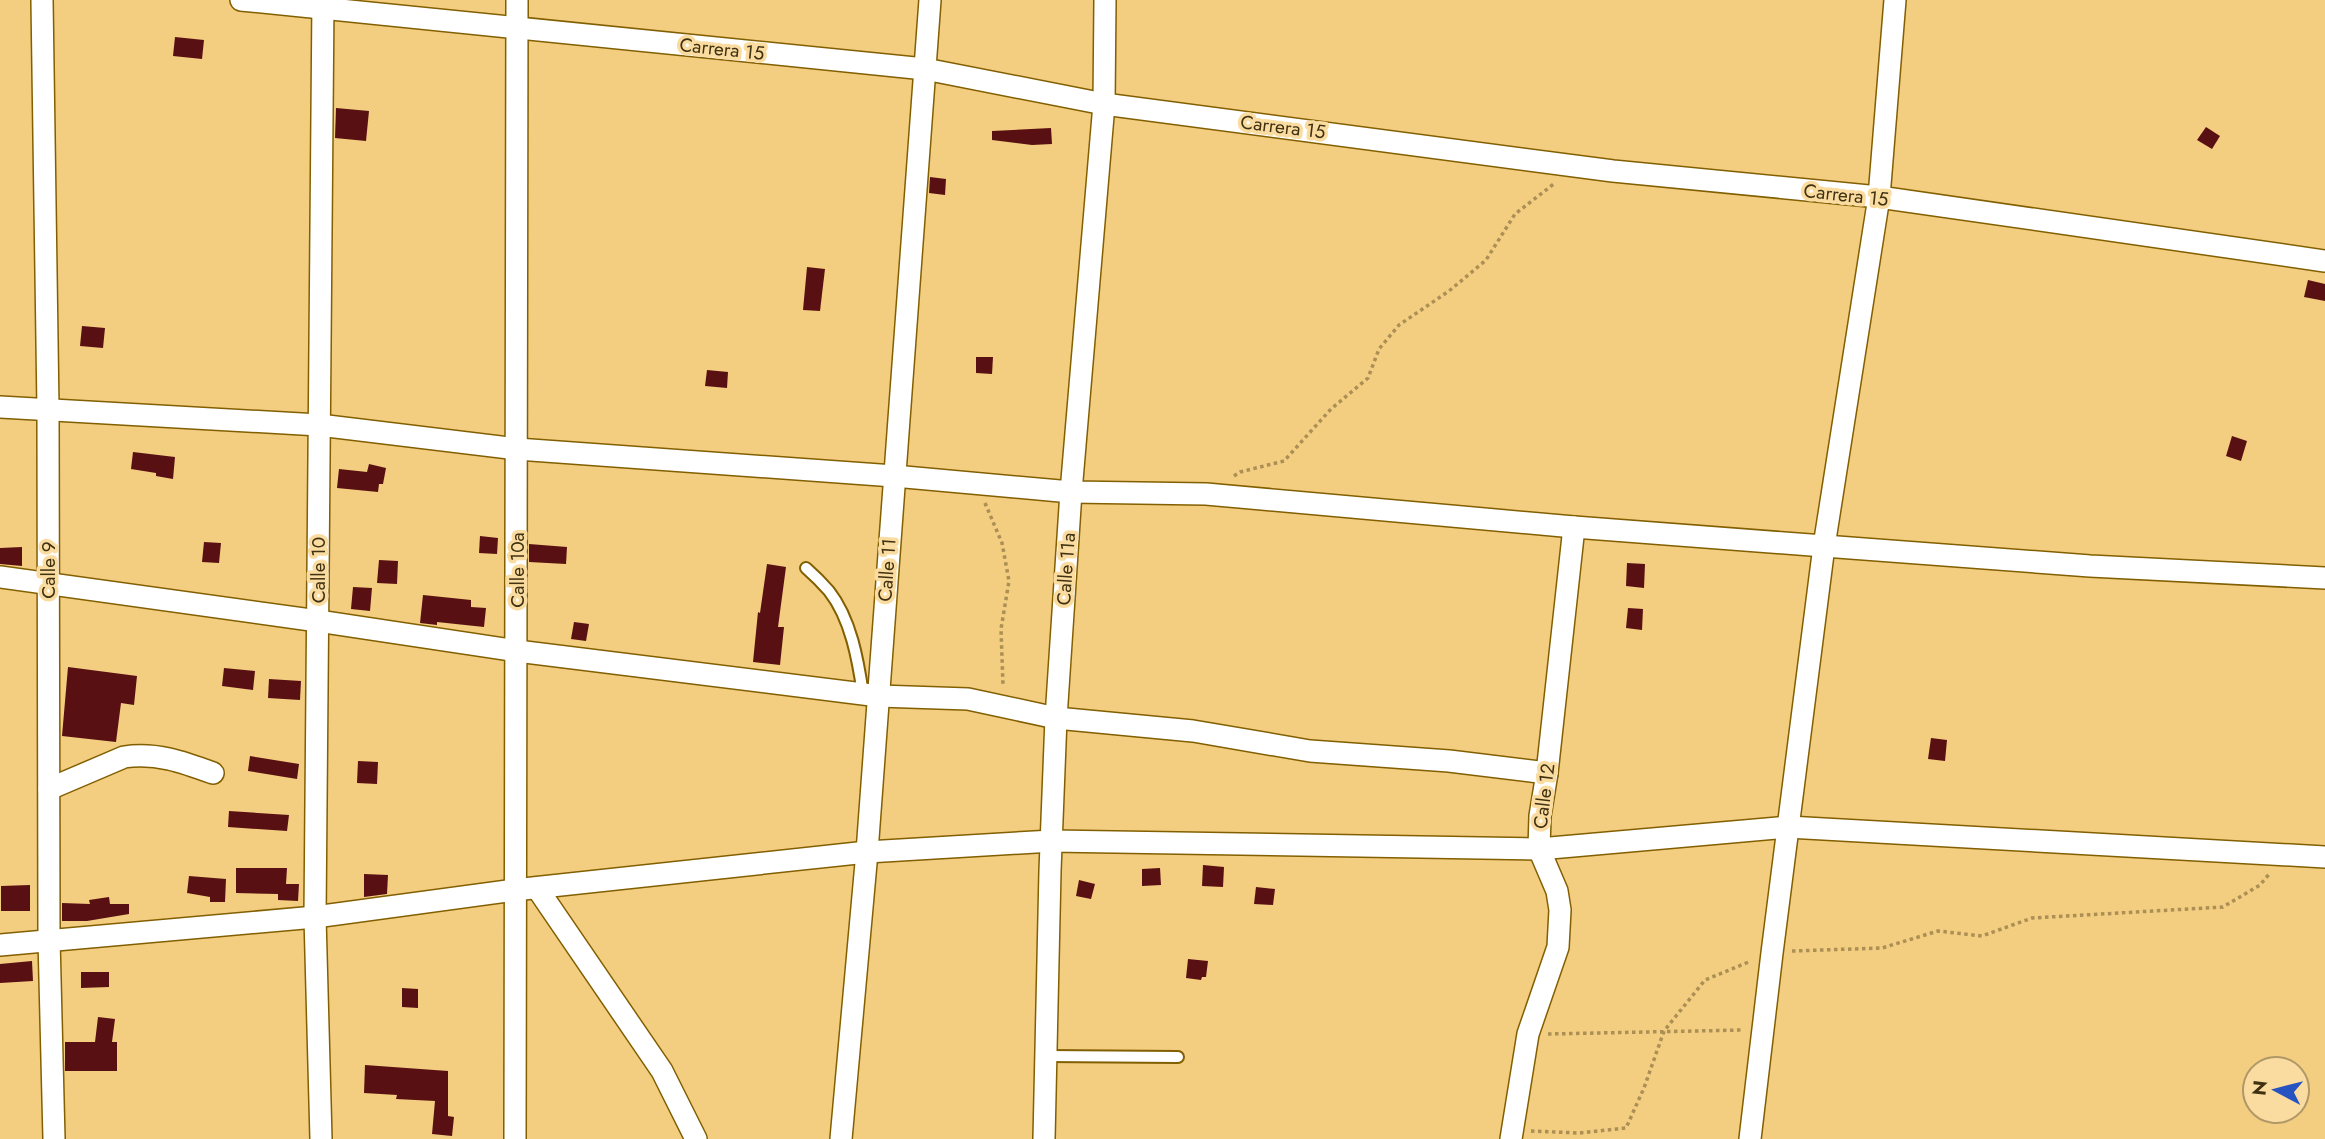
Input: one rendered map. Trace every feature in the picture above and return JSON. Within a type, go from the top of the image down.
[{"type":"street","name":"Calle 9","points":[[41,0],[48,410],[49,939],[54,1139]]},
{"type":"street","name":"Carrera 15","points":[[241,0],[323,5],[517,28],[925,69],[1104,104],[1613,171],[1879,197],[2325,261]]},
{"type":"street","name":"Calle 10a","points":[[515,1139],[517,0]]},
{"type":"street","name":"Calle 11","points":[[841,1139],[867,852],[871,695],[894,476],[930,0]]},
{"type":"street","name":"Calle 11a","points":[[1044,1139],[1056,718],[1071,492],[1104,104],[1105,0]]},
{"type":"street","points":[[1750,1139],[1824,547],[1879,197],[1895,0]]},
{"type":"street","name":"Calle 10","points":[[321,1139],[315,917],[323,5]]},
{"type":"street","points":[[0,407],[319,425],[517,449],[894,476],[1071,492],[1206,494],[1824,547],[2090,566],[2325,578]]},
{"type":"street","name":"Calle 12","points":[[1511,1135],[1528,1034],[1558,947],[1560,910],[1557,891],[1539,849],[1540,816],[1574,527]]},
{"type":"street","points":[[0,577],[517,651],[871,695],[968,699],[1056,718],[1193,732],[1310,751],[1449,761],[1547,773]]},
{"type":"street","points":[[49,789],[124,757],[136,755],[155,755],[178,760],[213,773]]},
{"type":"street","points":[[0,945],[315,917],[514,890],[867,852],[1052,841],[1539,849],[1788,827],[2325,857]]},
{"type":"street","points":[[537,888],[662,1071],[696,1139]]},
{"type":"lane","points":[[806,568],[830,592],[841,610],[871,695]]},
{"type":"lane","points":[[1046,1056],[1178,1057]]},
{"type":"path","points":[[1206,494],[1240,472],[1284,461],[1331,409],[1368,378],[1378,349],[1399,325],[1449,291],[1486,260],[1515,214],[1563,177],[1568,163]]},
{"type":"path","points":[[975,483],[1002,543],[1009,581],[1001,629],[1003,688],[995,704]]},
{"type":"path","points":[[1511,1135],[1579,1133],[1626,1128],[1644,1088],[1664,1031],[1705,980],[1772,953],[1882,948],[1938,931],[1982,936],[2032,918],[2223,907],[2260,885],[2285,855]]},
{"type":"path","points":[[1528,1034],[1763,1030]]},
{"type":"building","points":[[175,37],[204,40],[202,59],[173,56]]},
{"type":"building","points":[[336,108],[369,111],[366,141],[335,138]]},
{"type":"building","points":[[2206,127],[2220,136],[2212,149],[2197,140]]},
{"type":"building","points":[[1051,128],[1052,144],[1032,145],[992,140],[992,131]]},
{"type":"building","points":[[930,177],[946,179],[945,195],[929,193]]},
{"type":"building","points":[[807,267],[825,269],[820,311],[803,310]]},
{"type":"building","points":[[2308,280],[2325,284],[2325,301],[2304,297]]},
{"type":"building","points":[[82,326],[105,328],[103,348],[80,346]]},
{"type":"building","points":[[976,357],[993,357],[992,374],[976,373]]},
{"type":"building","points":[[707,370],[728,372],[727,388],[705,386]]},
{"type":"building","points":[[2232,436],[2247,441],[2241,461],[2226,456]]},
{"type":"building","points":[[133,452],[175,457],[173,479],[131,469]]},
{"type":"building","points":[[369,464],[386,468],[383,484],[379,484],[378,492],[337,488],[339,469],[367,472]]},
{"type":"building","points":[[480,536],[498,538],[497,554],[479,553]]},
{"type":"building","points":[[204,542],[221,543],[219,563],[202,562]]},
{"type":"building","points":[[529,544],[567,547],[566,564],[529,562]]},
{"type":"building","points":[[22,547],[22,566],[0,564],[0,548]]},
{"type":"building","points":[[379,560],[398,561],[397,584],[377,583]]},
{"type":"building","points":[[1627,563],[1645,564],[1644,588],[1626,586]]},
{"type":"building","points":[[767,564],[786,567],[778,627],[784,627],[780,665],[753,662],[758,612],[760,613]]},
{"type":"building","points":[[353,587],[372,588],[370,611],[351,609]]},
{"type":"building","points":[[423,595],[471,600],[471,607],[486,608],[484,627],[420,623]]},
{"type":"building","points":[[1628,608],[1643,609],[1642,630],[1626,628]]},
{"type":"building","points":[[574,622],[589,624],[586,641],[571,639]]},
{"type":"building","points":[[68,667],[137,676],[134,705],[121,703],[116,742],[62,736]]},
{"type":"building","points":[[224,668],[255,671],[253,690],[222,686]]},
{"type":"building","points":[[269,679],[301,681],[300,700],[268,698]]},
{"type":"building","points":[[1931,738],[1947,740],[1945,761],[1928,759]]},
{"type":"building","points":[[250,756],[299,764],[297,779],[248,771]]},
{"type":"building","points":[[358,761],[378,762],[377,784],[357,783]]},
{"type":"building","points":[[229,811],[289,815],[287,831],[228,827]]},
{"type":"building","points":[[1203,865],[1224,867],[1223,887],[1202,886]]},
{"type":"building","points":[[236,868],[287,868],[286,884],[299,884],[298,901],[278,900],[278,894],[236,893]]},
{"type":"building","points":[[1160,868],[1161,885],[1142,886],[1142,869]]},
{"type":"building","points":[[364,874],[388,875],[387,894],[364,897]]},
{"type":"building","points":[[189,876],[226,879],[225,902],[210,902],[210,897],[187,893]]},
{"type":"building","points":[[1079,880],[1095,884],[1091,899],[1076,896]]},
{"type":"building","points":[[30,885],[30,911],[1,911],[1,886]]},
{"type":"building","points":[[1256,887],[1275,889],[1273,905],[1254,904]]},
{"type":"building","points":[[109,897],[110,904],[129,904],[129,914],[87,921],[62,921],[62,903],[90,904],[89,900]]},
{"type":"building","points":[[1188,959],[1208,961],[1206,977],[1201,980],[1186,978]]},
{"type":"building","points":[[32,961],[33,981],[0,983],[0,964]]},
{"type":"building","points":[[81,972],[109,972],[109,987],[81,988]]},
{"type":"building","points":[[402,988],[418,989],[418,1008],[402,1007]]},
{"type":"building","points":[[98,1017],[115,1019],[112,1042],[117,1042],[117,1071],[65,1071],[65,1042],[95,1042]]},
{"type":"building","points":[[365,1065],[448,1071],[448,1116],[454,1117],[452,1136],[432,1134],[435,1101],[396,1099],[397,1095],[364,1093]]}]
